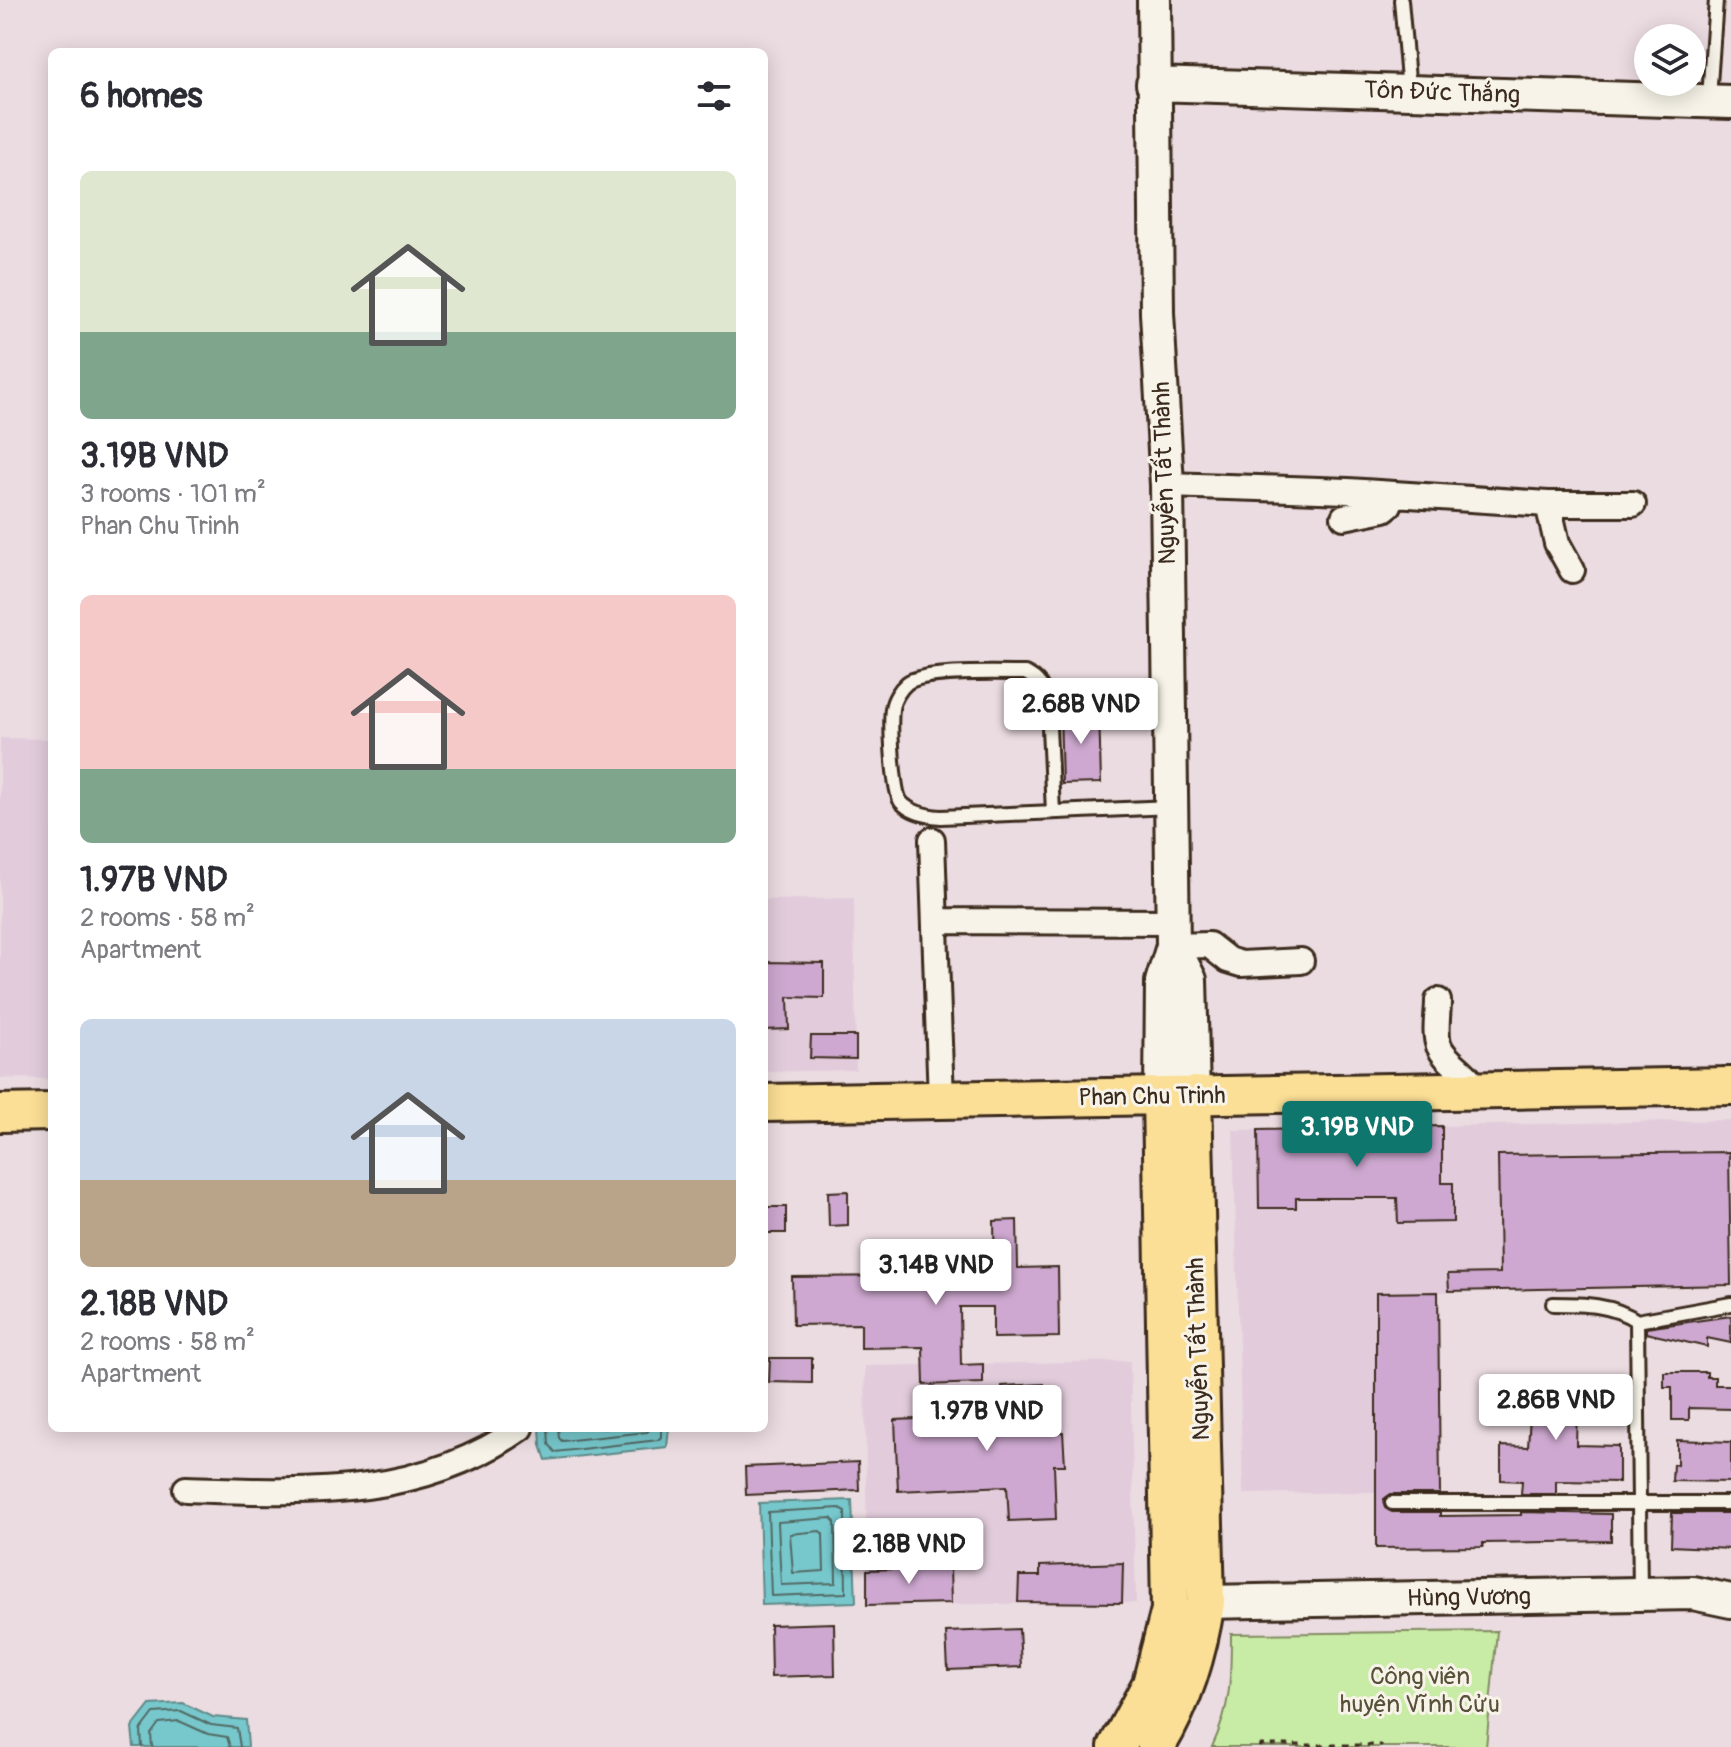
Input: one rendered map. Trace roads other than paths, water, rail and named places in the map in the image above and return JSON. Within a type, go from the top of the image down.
[{"type":"main road","name":"Phan Chu Trinh","points":[[768,1103],[1731,1086]]},
{"type":"main road","name":"Nguyễn Tất Thành","points":[[1117,1747],[1151,1684],[1170,1610],[1188,1558],[1177,1096]]},
{"type":"main road","points":[[0,1113],[48,1112]]},
{"type":"main road","name":"Nguyễn Tất Thành","points":[[1156,1747],[1183,1695],[1193,1667],[1206,1602],[1188,1558]]},
{"type":"street","name":"Nguyễn Tất Thành","points":[[1154,0],[1157,313],[1167,485],[1172,934],[1190,980],[1177,1096]]},
{"type":"street","name":"Tôn Đức Thắng","points":[[1153,84],[1720,102]]},
{"type":"street","points":[[1167,485],[1548,504],[1633,504]]},
{"type":"street","points":[[1344,517],[1384,509],[1393,494]]},
{"type":"street","points":[[1548,504],[1557,543],[1572,570]]},
{"type":"street","points":[[932,840],[941,1100]]},
{"type":"street","points":[[935,921],[1172,934],[1209,945],[1228,960],[1241,964],[1301,961]]},
{"type":"street","points":[[1438,1001],[1439,1046],[1472,1079],[1477,1091]]},
{"type":"street","points":[[186,1489],[300,1493],[391,1484],[423,1476],[459,1461],[515,1432]]},
{"type":"street","name":"Hùng Vương","points":[[1206,1602],[1693,1593],[1731,1601]]},
{"type":"lane","points":[[1401,0],[1409,91]]},
{"type":"lane","points":[[1716,0],[1720,102]]},
{"type":"lane","points":[[1053,812],[1048,706],[1046,694],[1033,677],[1017,673],[923,677],[906,684],[900,691],[891,708],[895,788],[906,807],[918,813],[941,817],[1171,807]]},
{"type":"lane","points":[[1553,1304],[1612,1309],[1637,1321],[1731,1304]]},
{"type":"lane","points":[[1637,1321],[1640,1594]]},
{"type":"lane","points":[[1392,1503],[1731,1503]]},
{"type":"water","points":[[540,1432],[669,1432],[667,1447],[546,1460]]},
{"type":"water","points":[[852,1500],[856,1602],[762,1605],[759,1503]]},
{"type":"water","points":[[183,1703],[213,1717],[246,1720],[248,1747],[134,1747],[132,1728],[150,1705]]},
{"type":"park label","name":"Công viên huyện Vĩnh Cửu","points":[[1420,1690]]}]
